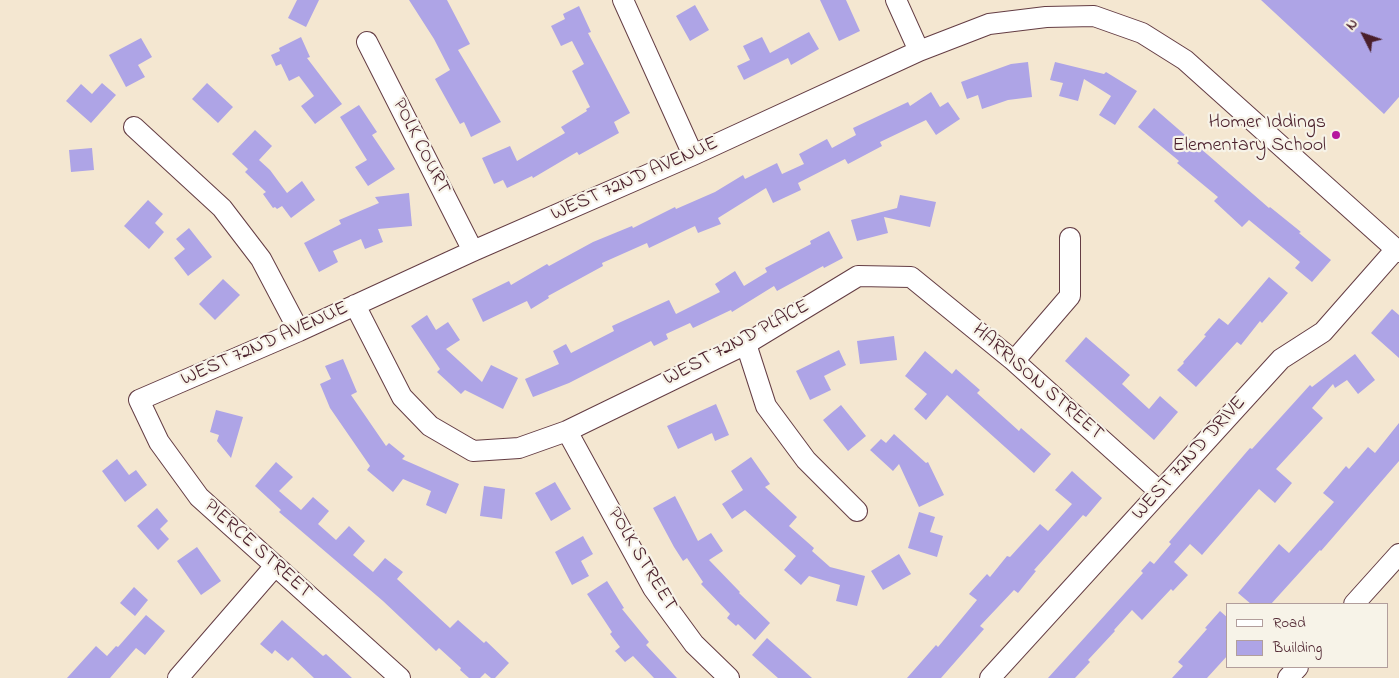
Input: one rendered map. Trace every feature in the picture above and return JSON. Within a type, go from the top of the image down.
[{"type":"street","points":[[623,0],[693,155]]},
{"type":"street","points":[[896,0],[919,51]]},
{"type":"street","name":"WEST 72ND AVENUE","points":[[139,400],[299,331],[473,251],[693,155],[919,51],[989,24],[1046,17],[1094,16],[1142,33],[1185,60],[1398,250]]},
{"type":"street","name":"POLK COURT","points":[[367,42],[473,251]]},
{"type":"street","points":[[134,127],[222,208],[261,259],[299,331]]},
{"type":"street","points":[[1014,361],[1070,296],[1070,238]]},
{"type":"street","name":"WEST 72ND DRIVE","points":[[990,678],[1281,359],[1323,332],[1398,250]]},
{"type":"street","name":"WEST 72ND PLACE","points":[[567,431],[746,344],[858,276],[911,277]]},
{"type":"street","name":"HARRISON STREET","points":[[911,277],[1014,361],[1160,492]]},
{"type":"street","points":[[355,305],[402,397],[430,426],[473,451],[519,448],[567,431]]},
{"type":"street","points":[[746,344],[766,406],[806,460],[857,511]]},
{"type":"street","name":"PIERCE STREET","points":[[139,400],[159,442],[198,497],[400,678]]},
{"type":"street","name":"POLK STREET","points":[[567,431],[653,588],[694,644],[729,678]]},
{"type":"street","points":[[1355,603],[1399,554]]},
{"type":"street","points":[[178,678],[275,566]]},
{"type":"street","points":[[1288,678],[1297,668]]},
{"type":"building","points":[[297,0],[319,0],[306,27],[288,18]]},
{"type":"building","points":[[409,0],[447,0],[470,44],[458,50],[501,122],[471,137],[464,122],[460,124],[435,79],[450,70],[434,39]]},
{"type":"building","points":[[820,0],[846,0],[860,31],[839,41]]},
{"type":"building","points":[[1261,0],[1399,0],[1399,97],[1384,114]]},
{"type":"building","points":[[695,5],[709,30],[690,41],[676,16]]},
{"type":"building","points":[[579,6],[591,32],[588,33],[630,113],[614,122],[619,133],[579,155],[577,152],[533,178],[532,176],[507,188],[503,180],[494,184],[482,158],[510,146],[517,161],[565,133],[561,127],[587,111],[586,109],[590,107],[572,71],[584,64],[572,41],[561,46],[551,26],[565,19],[563,14]]},
{"type":"building","points":[[809,32],[819,49],[791,65],[788,58],[744,80],[737,66],[750,60],[743,46],[762,37],[770,53]]},
{"type":"building","points":[[301,37],[310,57],[307,58],[342,104],[315,124],[301,106],[314,96],[299,76],[289,81],[281,64],[276,66],[271,55],[280,51],[279,48]]},
{"type":"building","points":[[141,38],[152,57],[138,65],[145,77],[126,87],[109,55]]},
{"type":"building","points":[[1028,62],[1032,97],[1008,100],[982,109],[978,95],[967,99],[961,82],[1011,64]]},
{"type":"building","points":[[1055,62],[1104,74],[1106,72],[1137,91],[1115,125],[1099,115],[1111,96],[1084,79],[1078,101],[1059,96],[1063,83],[1050,80]]},
{"type":"building","points":[[102,83],[116,95],[91,123],[66,101],[81,84],[92,94]]},
{"type":"building","points":[[207,83],[233,107],[218,123],[192,99]]},
{"type":"building","points":[[931,92],[940,107],[948,102],[960,119],[936,135],[926,120],[880,142],[882,146],[848,164],[845,159],[798,183],[801,190],[773,203],[766,188],[718,218],[721,224],[698,233],[695,226],[649,248],[647,243],[602,263],[603,266],[548,296],[549,298],[531,309],[527,301],[483,322],[472,299],[509,281],[511,285],[547,264],[549,266],[593,242],[632,226],[633,228],[675,207],[676,209],[715,192],[743,175],[745,179],[777,163],[782,174],[804,164],[799,154],[827,139],[832,148],[856,135],[853,128],[908,102],[910,106]]},
{"type":"building","points":[[359,105],[377,132],[372,135],[395,169],[368,186],[355,167],[367,160],[340,117]]},
{"type":"building","points":[[1154,108],[1269,208],[1301,232],[1299,233],[1331,260],[1312,282],[1295,268],[1300,262],[1249,220],[1242,227],[1214,201],[1218,197],[1138,127]]},
{"type":"building","points":[[255,130],[272,146],[259,160],[270,170],[287,193],[302,181],[315,200],[291,218],[282,206],[277,209],[273,208],[263,194],[266,192],[245,172],[248,169],[232,154]]},
{"type":"building","points":[[92,148],[94,170],[71,172],[69,150]]},
{"type":"building","points":[[409,193],[412,226],[378,229],[383,242],[365,249],[361,239],[333,251],[338,262],[319,272],[304,243],[341,224],[339,220],[379,203],[375,197]]},
{"type":"building","points":[[900,195],[936,202],[930,227],[884,217],[888,233],[857,241],[851,220],[897,208]]},
{"type":"building","points":[[148,200],[163,214],[155,223],[164,232],[149,249],[124,226]]},
{"type":"building","points":[[189,228],[212,257],[188,276],[174,258],[185,249],[176,239]]},
{"type":"building","points":[[829,231],[843,258],[824,268],[823,266],[777,291],[774,286],[732,312],[731,310],[693,328],[690,323],[666,334],[668,339],[654,346],[651,341],[569,383],[533,397],[525,379],[559,364],[553,351],[566,344],[571,353],[614,331],[612,326],[669,300],[676,314],[720,292],[715,284],[735,271],[744,286],[767,272],[765,268],[811,244],[810,241]]},
{"type":"building","points":[[1269,277],[1288,293],[1262,323],[1260,321],[1241,345],[1237,342],[1196,387],[1177,370],[1219,318],[1228,325]]},
{"type":"building","points":[[223,279],[240,295],[215,320],[199,304]]},
{"type":"building","points":[[1392,309],[1399,315],[1399,358],[1371,333]]},
{"type":"building","points":[[427,315],[436,330],[448,322],[460,340],[446,349],[482,382],[491,365],[518,378],[503,409],[465,390],[461,394],[437,372],[440,369],[411,326]]},
{"type":"building","points":[[894,336],[897,360],[860,364],[857,341]]},
{"type":"building","points":[[1086,337],[1130,375],[1122,384],[1149,409],[1160,396],[1178,412],[1154,440],[1065,361]]},
{"type":"building","points":[[839,350],[846,365],[824,376],[831,390],[810,400],[796,371]]},
{"type":"building","points":[[925,351],[952,374],[956,369],[980,390],[977,393],[1019,431],[1021,428],[1051,454],[1034,473],[947,395],[926,420],[914,409],[927,394],[905,376]]},
{"type":"building","points":[[1355,354],[1375,380],[1358,394],[1347,380],[1335,388],[1333,384],[1312,408],[1323,418],[1276,469],[1292,483],[1275,503],[1259,489],[1202,555],[1190,544],[1174,562],[1188,575],[1173,591],[1171,589],[1142,620],[1132,610],[1088,660],[1090,662],[1075,678],[1048,678],[1143,573],[1141,571],[1150,561],[1154,564],[1171,544],[1169,542],[1250,448],[1252,449],[1310,385],[1312,387]]},
{"type":"building","points":[[343,359],[357,392],[351,395],[386,446],[389,443],[405,456],[402,459],[459,484],[446,514],[426,505],[431,491],[403,479],[393,492],[367,470],[370,466],[330,408],[320,384],[331,379],[325,366]]},
{"type":"building","points":[[716,404],[729,435],[715,441],[712,433],[678,449],[667,426]]},
{"type":"building","points":[[841,405],[866,436],[848,451],[823,420]]},
{"type":"building","points":[[216,410],[243,417],[231,458],[217,441],[219,435],[210,432]]},
{"type":"building","points":[[1399,423],[1399,461],[1321,551],[1272,603],[1250,603],[1238,593],[1279,544],[1289,553],[1334,502],[1323,493],[1346,466],[1349,469],[1368,447],[1375,453]]},
{"type":"building","points":[[894,434],[926,463],[928,462],[944,495],[919,507],[899,464],[893,471],[870,450],[881,439],[886,443]]},
{"type":"building","points":[[751,457],[770,484],[765,487],[797,517],[789,526],[814,548],[812,551],[830,567],[865,576],[857,606],[836,601],[840,585],[809,576],[801,585],[784,570],[796,556],[745,510],[732,519],[722,504],[743,490],[731,471]]},
{"type":"building","points":[[117,459],[129,475],[136,470],[147,485],[125,502],[102,471]]},
{"type":"building","points":[[276,462],[293,477],[279,491],[301,510],[313,497],[329,511],[318,524],[336,540],[349,526],[365,541],[353,555],[373,572],[385,558],[403,572],[397,579],[450,628],[458,620],[484,643],[486,641],[509,663],[495,678],[491,678],[485,673],[480,678],[469,678],[439,648],[436,651],[383,601],[279,512],[281,510],[255,486]]},
{"type":"building","points":[[1072,471],[1102,498],[1086,517],[1083,515],[1034,570],[1036,571],[1018,593],[1014,590],[980,626],[984,629],[941,678],[907,678],[936,645],[938,647],[977,600],[969,594],[987,574],[990,577],[1007,556],[1010,557],[1040,524],[1048,531],[1072,504],[1055,490]]},
{"type":"building","points":[[555,482],[571,509],[551,521],[535,493]]},
{"type":"building","points":[[484,486],[505,489],[502,519],[480,516]]},
{"type":"building","points":[[675,496],[698,541],[711,533],[723,551],[709,560],[770,623],[755,640],[738,624],[736,626],[727,618],[730,614],[701,584],[703,582],[687,558],[683,561],[674,547],[653,508]]},
{"type":"building","points":[[157,508],[168,521],[160,529],[169,539],[158,550],[137,526]]},
{"type":"building","points":[[919,512],[935,517],[930,532],[943,536],[937,557],[908,548]]},
{"type":"building","points":[[583,536],[593,554],[581,561],[589,576],[572,585],[555,552]]},
{"type":"building","points":[[197,547],[221,581],[201,595],[177,561]]},
{"type":"building","points":[[899,554],[911,574],[883,590],[871,571]]},
{"type":"building","points":[[607,581],[624,608],[622,609],[649,642],[646,645],[677,678],[654,678],[633,656],[625,662],[615,651],[620,647],[610,634],[612,632],[587,594]]},
{"type":"building","points":[[134,587],[148,600],[135,616],[120,603]]},
{"type":"building","points":[[1220,611],[1226,616],[1226,657],[1207,678],[1172,678],[1183,666],[1178,662],[1207,629],[1205,628]]},
{"type":"building","points":[[146,615],[165,631],[145,655],[136,648],[110,678],[67,678],[96,646],[107,656],[116,646],[118,647]]},
{"type":"building","points":[[282,620],[323,656],[326,654],[352,678],[314,678],[292,657],[288,661],[275,650],[272,654],[260,644]]},
{"type":"building","points":[[767,638],[812,678],[778,678],[752,655]]},
{"type":"place","name":"Homer Iddings Elementary School","points":[[1336,135]]}]
